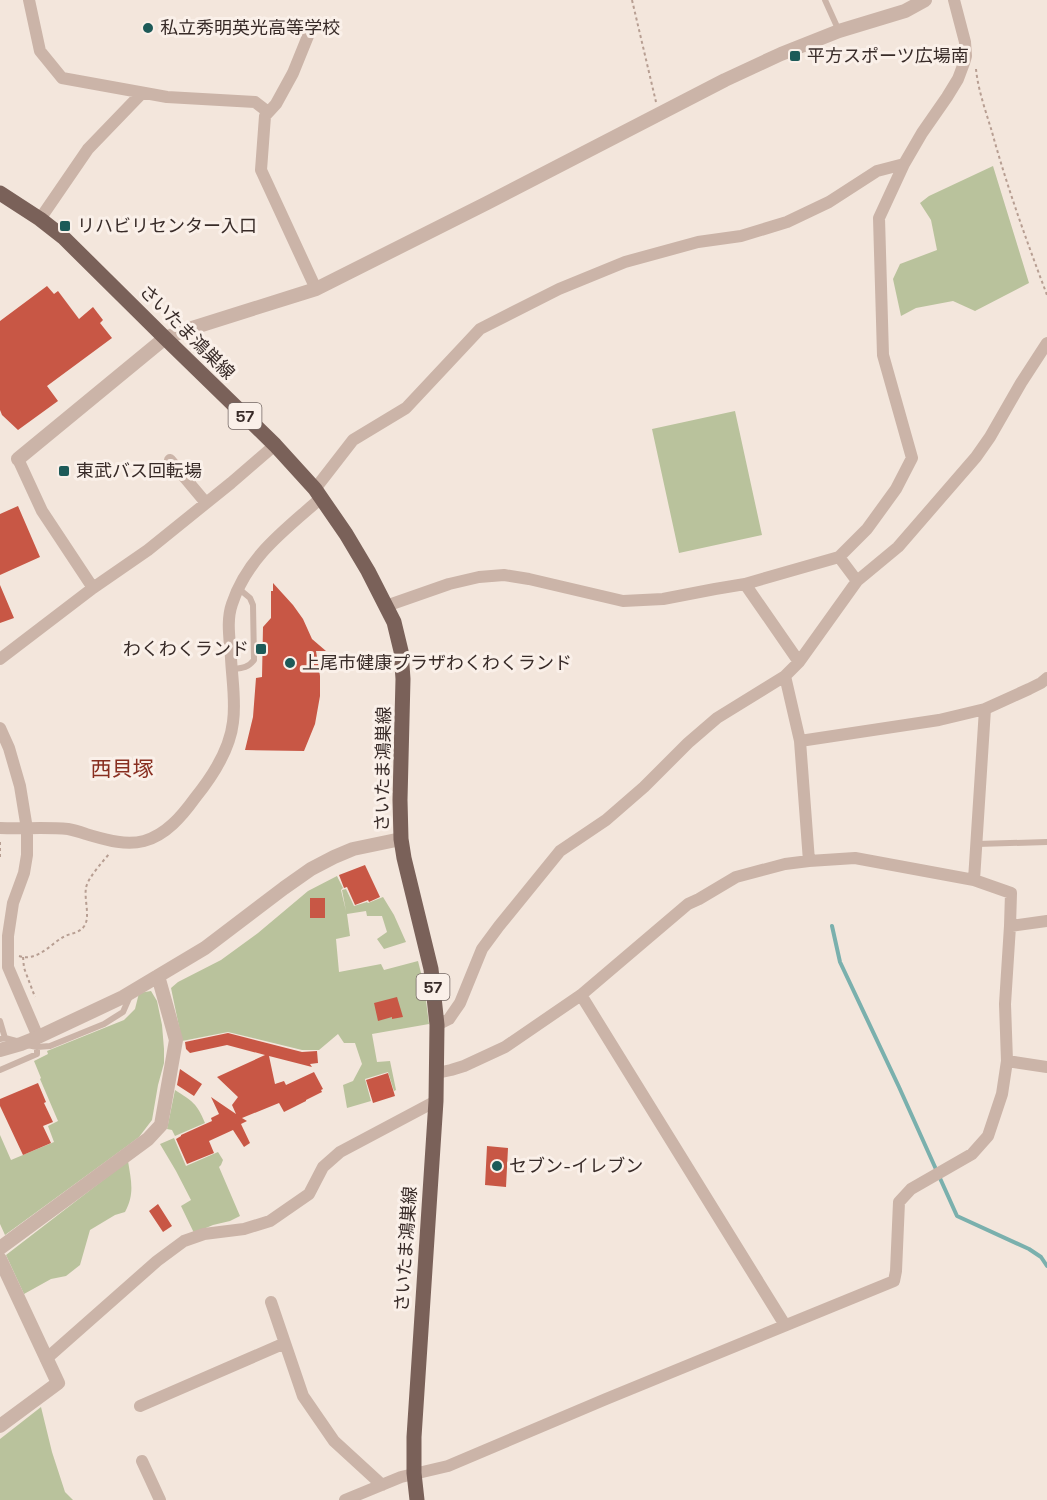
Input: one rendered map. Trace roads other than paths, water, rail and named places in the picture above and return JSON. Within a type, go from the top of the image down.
[{"type":"main road","name":"さいたま鴻巣線","points":[[0,193],[63,237],[275,445],[318,494],[369,571],[398,637],[403,679],[401,839],[431,969],[437,1025],[436,1101],[414,1437],[417,1500]]},
{"type":"street","points":[[29,0],[40,51],[62,78],[167,98],[255,102],[268,112]]},
{"type":"street","points":[[93,588],[42,511],[18,459],[165,338],[189,328],[316,289],[724,80],[781,54],[839,31],[905,11],[925,0]]},
{"type":"street","points":[[386,606],[449,584],[479,577],[504,575],[623,601],[663,599],[745,584],[839,557],[867,529],[891,497],[912,458],[883,355],[879,218],[904,164],[958,79],[964,63],[965,42],[954,0]]},
{"type":"street","points":[[309,36],[293,74],[276,104],[264,116],[261,170],[316,289]]},
{"type":"street","points":[[40,219],[88,149],[142,93]]},
{"type":"street","points":[[0,830],[70,829],[128,843],[144,841],[162,833],[177,821],[208,781],[227,746],[233,724],[234,704],[229,615],[238,588],[247,571],[269,543],[318,494],[353,440],[406,408],[480,329],[559,289],[625,262],[698,242],[741,236],[787,222],[829,202],[877,171],[904,164]]},
{"type":"street","points":[[437,1025],[448,1019],[460,1002],[482,949],[560,851],[606,820],[644,787],[688,742],[717,718],[785,676],[799,662],[857,581],[898,547],[976,457],[1047,344]]},
{"type":"street","points":[[0,659],[93,588],[148,550],[275,445]]},
{"type":"street","points":[[170,460],[206,503]]},
{"type":"street","points":[[839,557],[857,581]]},
{"type":"street","points":[[745,584],[799,662]]},
{"type":"street","points":[[785,676],[800,741],[809,861]]},
{"type":"street","points":[[800,741],[939,720],[985,709],[1045,682]]},
{"type":"street","points":[[974,880],[985,709]]},
{"type":"street","points":[[0,728],[9,748],[20,786],[27,829],[24,873],[13,903],[8,936],[8,967],[31,1042]]},
{"type":"street","points":[[2,1042],[31,1042],[132,992],[205,948],[311,869],[353,849],[401,839]]},
{"type":"street","points":[[345,1500],[414,1473],[448,1466],[894,1281],[899,1202],[910,1189],[972,1154],[988,1136],[1002,1094],[1007,1061],[1005,1004],[1011,893],[974,880],[855,858],[785,864],[736,877],[688,904],[581,995],[506,1047],[464,1066],[437,1073]]},
{"type":"street","points":[[1010,926],[1047,921]]},
{"type":"street","points":[[0,1248],[148,1139],[161,1125],[176,1040],[158,976]]},
{"type":"street","points":[[581,995],[785,1325]]},
{"type":"street","points":[[1007,1061],[1047,1067]]},
{"type":"street","points":[[46,1359],[157,1261],[184,1241],[204,1234],[244,1229],[270,1221],[309,1194],[323,1167],[340,1152],[436,1101]]},
{"type":"street","points":[[0,1258],[58,1383],[0,1426]]},
{"type":"street","points":[[271,1302],[303,1395],[334,1441],[382,1485]]},
{"type":"street","points":[[140,1406],[285,1343]]},
{"type":"street","points":[[142,1461],[160,1500]]},
{"type":"lane","points":[[825,0],[839,31]]},
{"type":"lane","points":[[232,669],[243,668],[254,660],[253,605],[250,598],[238,588]]},
{"type":"lane","points":[[976,844],[1047,842]]},
{"type":"lane","points":[[0,1021],[2,1042]]},
{"type":"lane","points":[[0,1070],[37,1054],[31,1042]]},
{"type":"waterway","points":[[832,926],[840,962],[957,1216],[1029,1249],[1041,1257],[1047,1266]]},
{"type":"place","name":"私立秀明英光高等学校","points":[[148,28]]},
{"type":"place","name":"平方スポーツ広場南","points":[[795,56]]},
{"type":"place","name":"リハビリセンター入口","points":[[65,226]]},
{"type":"place","name":"東武バス回転場","points":[[64,471]]},
{"type":"place","name":"わくわくランド","points":[[261,649]]},
{"type":"place","name":"上尾市健康プラザわくわくランド","points":[[290,663]]},
{"type":"place","name":"セブン-イレブン","points":[[497,1166]]},
{"type":"district","name":"西貝塚","points":[[122,769]]}]
